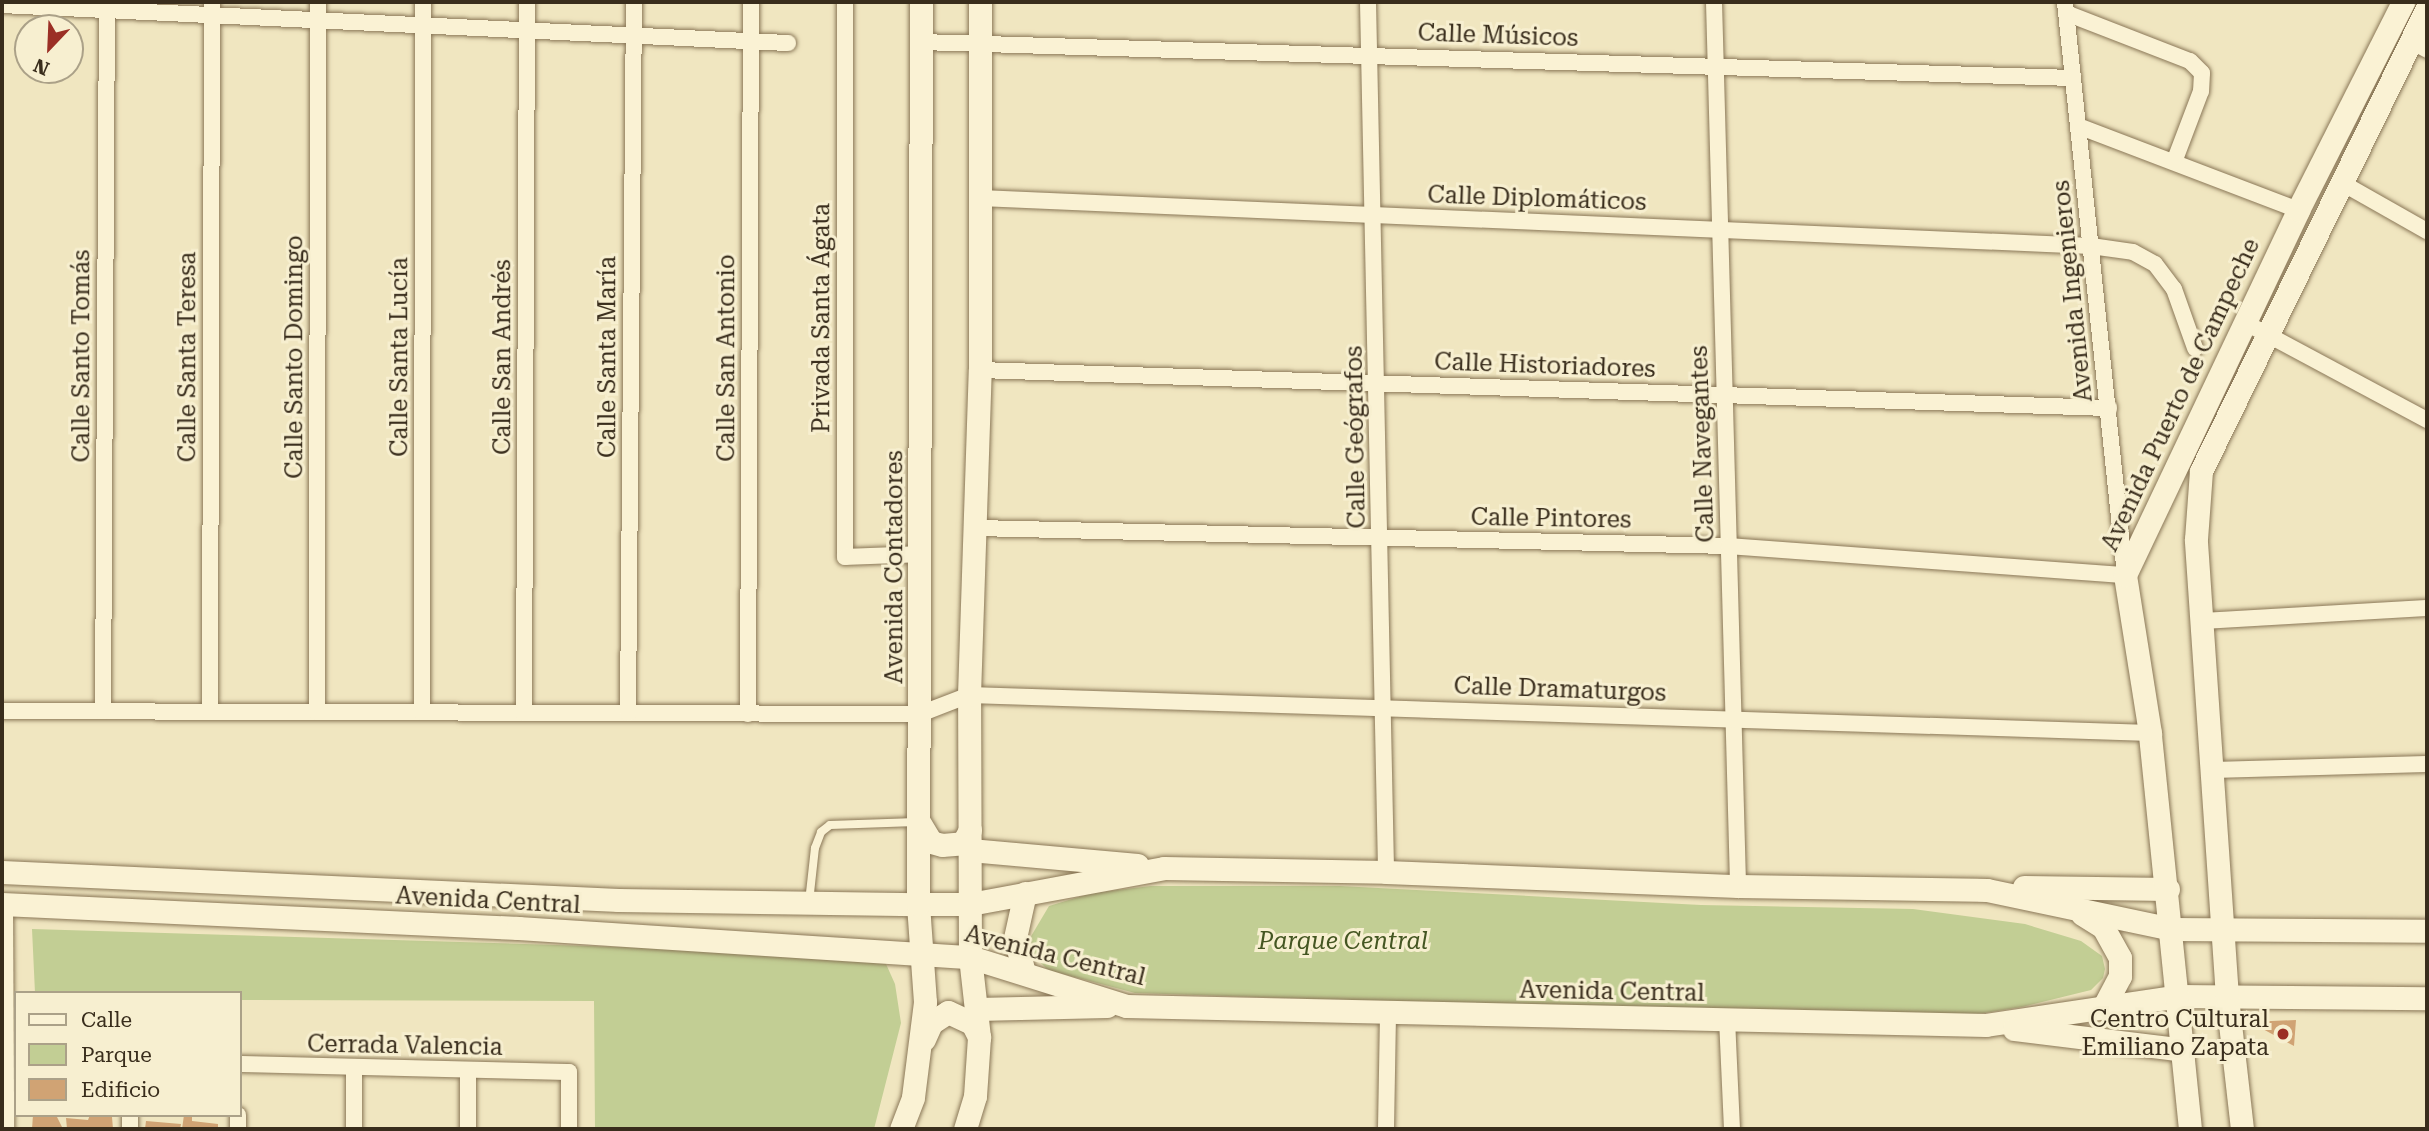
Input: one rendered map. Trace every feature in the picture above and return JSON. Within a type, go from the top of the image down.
[{"type":"main road","name":"Avenida Contadores","points":[[901,1129],[913,1097],[923,1042],[923,953],[918,905],[922,554],[921,2]]},
{"type":"main road","points":[[965,1129],[975,1096],[979,1037],[970,957],[969,695],[980,370],[980,2]]},
{"type":"main road","name":"Avenida Puerto de Campeche","points":[[2190,1129],[2179,996],[2150,733],[2125,575],[2298,210],[2403,2]]},
{"type":"main road","name":"Avenida Puerto de Campeche","points":[[2242,1129],[2227,997],[2196,539],[2201,471],[2342,183],[2419,46],[2427,8]]},
{"type":"main road","points":[[919,822],[931,842],[942,845],[970,840],[1164,867]]},
{"type":"main road","name":"Avenida Central","points":[[2,872],[618,900],[918,905],[971,904],[1164,867],[1386,872],[1738,886],[1987,890],[2172,929],[2427,931]]},
{"type":"main road","points":[[1987,890],[2168,889]]},
{"type":"main road","points":[[1024,973],[1015,938],[1026,893]]},
{"type":"main road","name":"Avenida Central","points":[[4,904],[970,957],[1126,1006],[1388,1015],[1986,1025],[2179,996],[2427,998]]},
{"type":"main road","points":[[2057,904],[2095,922],[2115,941],[2120,976],[2103,1008]]},
{"type":"main road","points":[[977,1009],[1126,1006]]},
{"type":"main road","points":[[923,1042],[931,1023],[948,1012],[972,1023],[979,1037]]},
{"type":"main road","points":[[1986,1025],[2184,1050]]},
{"type":"street","name":"Calle Santo Domingo","points":[[317,712],[318,2]]},
{"type":"street","name":"Calle Santa Lucía","points":[[422,712],[423,2]]},
{"type":"street","name":"Calle San Andrés","points":[[524,713],[527,2]]},
{"type":"street","name":"Calle Santa María","points":[[628,713],[634,2]]},
{"type":"street","name":"Calle San Antonio","points":[[748,714],[751,2]]},
{"type":"street","name":"Privada Santa Ágata","points":[[845,2],[845,557],[922,554]]},
{"type":"street","name":"Calle Geógrafos","points":[[1368,2],[1378,383],[1386,872]]},
{"type":"street","name":"Calle Navegantes","points":[[1714,2],[1738,886]]},
{"type":"street","points":[[2,5],[212,8],[318,20],[788,43]]},
{"type":"street","name":"Calle Santo Tomás","points":[[103,711],[107,6]]},
{"type":"street","points":[[2066,7],[2190,61],[2202,73],[2201,91],[2174,162]]},
{"type":"street","name":"Avenida Ingenieros","points":[[2066,7],[2125,575]]},
{"type":"street","name":"Calle Santa Teresa","points":[[210,712],[212,8]]},
{"type":"street","name":"Calle Músicos","points":[[921,41],[2073,78]]},
{"type":"street","points":[[2078,126],[2298,210]]},
{"type":"street","points":[[2342,183],[2427,231]]},
{"type":"street","name":"Calle Diplomáticos","points":[[980,198],[2091,246],[2133,252],[2155,264],[2174,289],[2195,348]]},
{"type":"street","points":[[2244,322],[2427,420]]},
{"type":"street","name":"Calle Historiadores","points":[[980,370],[2109,408]]},
{"type":"street","name":"Calle Pintores","points":[[976,528],[1729,546],[2125,575]]},
{"type":"street","points":[[2202,621],[2427,608]]},
{"type":"street","points":[[2,711],[920,714],[969,695]]},
{"type":"street","name":"Calle Dramaturgos","points":[[969,695],[1384,706],[2150,733]]},
{"type":"street","points":[[2212,771],[2427,764]]},
{"type":"street","points":[[4,904],[8,1053],[6,1129]]},
{"type":"street","points":[[1386,1129],[1388,1015]]},
{"type":"street","points":[[1727,1020],[1732,1129]]},
{"type":"street","name":"Cerrada Valencia","points":[[242,1064],[569,1072],[569,1129]]},
{"type":"street","points":[[354,1068],[354,1129]]},
{"type":"street","points":[[468,1070],[468,1129]]},
{"type":"street","points":[[975,1096],[975,1129]]},
{"type":"lane","points":[[809,903],[815,848],[821,832],[830,825],[919,822]]},
{"type":"green space","name":"Parque Central","points":[[1151,886],[1340,886],[1701,905],[1913,909],[2025,924],[2081,941],[2102,956],[2105,969],[2103,978],[2091,990],[2022,1007],[1940,1020],[1135,993],[1048,970],[1033,955],[1030,938],[1049,906],[1092,893]]},
{"type":"green space","points":[[32,929],[882,955],[895,984],[901,1023],[874,1129],[595,1129],[594,1001],[242,1000],[242,991],[35,991]]},
{"type":"building","name":"Centro Cultural Emiliano Zapata","points":[[2296,1020],[2294,1046],[2250,1022]]},
{"type":"building","points":[[33,1117],[57,1117],[63,1129],[32,1129]]},
{"type":"building","points":[[89,1117],[112,1117],[113,1129],[67,1129],[66,1118],[88,1120]]},
{"type":"building","points":[[184,1117],[192,1117],[192,1121],[218,1124],[218,1129],[182,1129]]},
{"type":"building","points":[[146,1121],[181,1124],[180,1129],[145,1129]]},
{"type":"place","name":"Centro Cultural Emiliano Zapata","points":[[2283,1034]]}]
